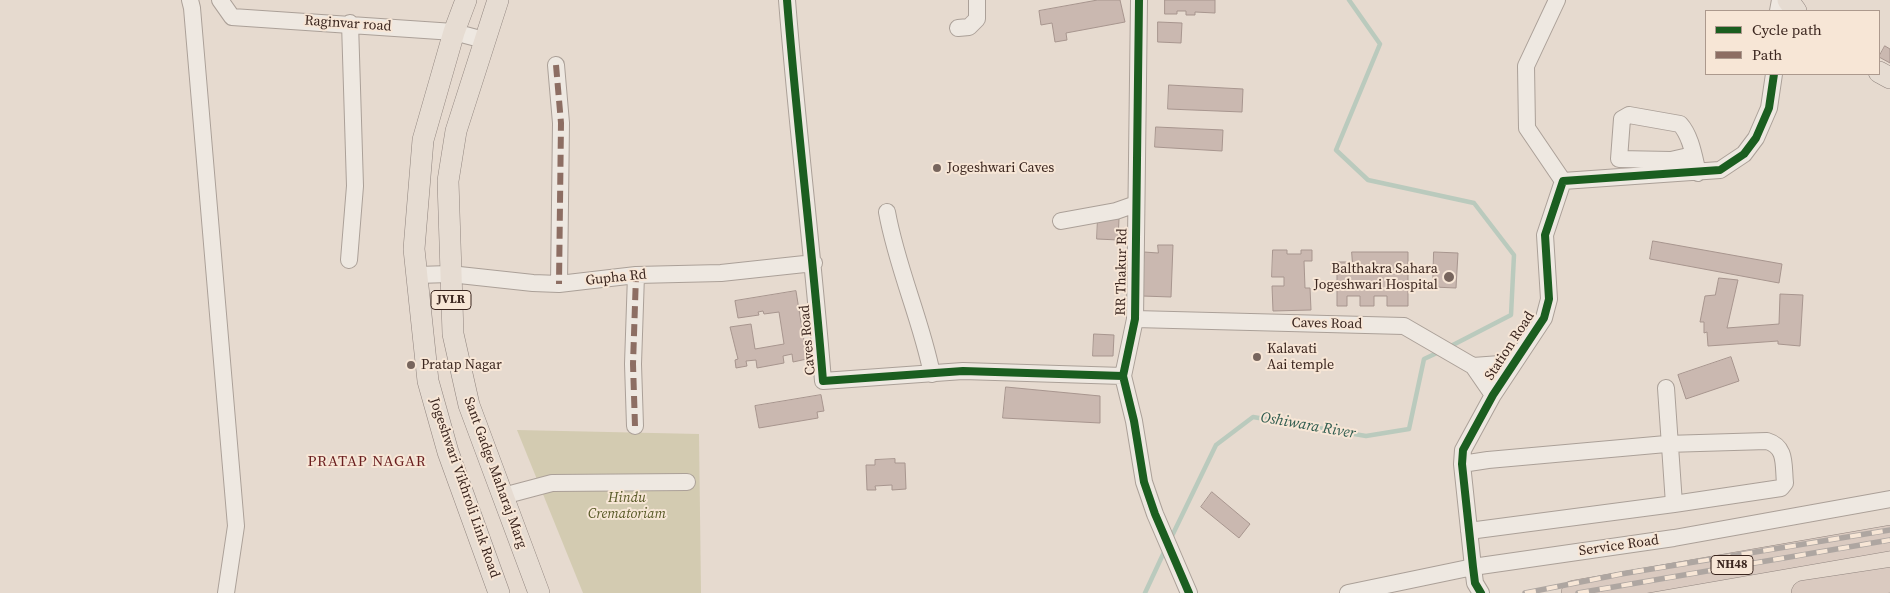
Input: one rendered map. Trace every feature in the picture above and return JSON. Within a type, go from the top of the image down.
[{"type":"highway","name":"NH48","points":[[1574,593],[1890,538]]},
{"type":"highway","points":[[1804,593],[1890,580]]},
{"type":"main road","name":"Jogeshwari Vikhroli Link Road","points":[[466,0],[454,32],[422,140],[414,249],[428,381],[448,452],[499,593]]},
{"type":"main road","name":"Sant Gadge Maharaj Marg","points":[[498,0],[456,131],[448,181],[453,334],[469,405],[539,593]]},
{"type":"street","points":[[190,0],[193,17],[236,526],[226,593]]},
{"type":"street","name":"Raginvar road","points":[[220,0],[232,17],[350,23],[454,32],[484,40]]},
{"type":"street","name":"Caves Road","points":[[786,0],[798,128],[814,263],[823,381],[963,372],[1123,376]]},
{"type":"street","points":[[958,28],[969,27],[977,19],[977,0]]},
{"type":"street","name":"RR Thakur Rd","points":[[1139,0],[1135,319],[1123,376],[1134,421],[1144,482],[1155,514],[1189,593]]},
{"type":"street","points":[[1557,0],[1526,66],[1527,128],[1563,181],[1720,170],[1744,154],[1756,138],[1769,108],[1774,75]]},
{"type":"street","points":[[349,260],[355,186],[350,23]]},
{"type":"street","points":[[556,65],[561,123],[559,284]]},
{"type":"street","points":[[1619,177],[1621,122],[1629,115],[1680,124],[1684,129],[1698,173]]},
{"type":"street","points":[[1619,159],[1671,160],[1693,154]]},
{"type":"street","name":"Station Road","points":[[1475,584],[1462,464],[1463,450],[1493,395],[1544,318],[1549,299],[1545,235],[1563,181]]},
{"type":"street","points":[[1061,221],[1116,211],[1136,204]]},
{"type":"street","points":[[887,212],[892,242],[913,311],[925,338],[932,374]]},
{"type":"street","name":"Gupha Rd","points":[[417,274],[450,274],[533,284],[559,284],[636,275],[721,273],[814,263]]},
{"type":"street","points":[[636,275],[633,364],[636,426]]},
{"type":"street","name":"Caves Road","points":[[1135,319],[1404,326],[1473,366],[1493,395]]},
{"type":"street","points":[[1473,366],[1514,363]]},
{"type":"street","points":[[1666,388],[1674,504]]},
{"type":"street","points":[[1462,464],[1670,443],[1767,441],[1776,444],[1781,450],[1785,483],[1781,488],[1468,531]]},
{"type":"street","points":[[503,496],[552,483],[687,482]]},
{"type":"street","name":"Service Road","points":[[1348,593],[1475,584],[1674,538],[1890,499]]},
{"type":"green space","name":"Hindu Crematoriam","points":[[517,430],[699,434],[701,593],[583,593]]},
{"type":"building","points":[[1098,0],[1120,0],[1125,22],[1066,33],[1067,40],[1055,42],[1052,23],[1041,25],[1039,11]]},
{"type":"building","points":[[1165,0],[1215,0],[1215,13],[1195,12],[1195,15],[1186,15],[1186,11],[1177,11],[1177,14],[1165,14]]},
{"type":"building","points":[[1158,22],[1182,23],[1181,43],[1158,42]]},
{"type":"building","points":[[1885,46],[1890,49],[1890,63],[1880,58]]},
{"type":"building","points":[[1169,85],[1243,89],[1242,112],[1168,109]]},
{"type":"building","points":[[1156,127],[1223,130],[1222,151],[1155,147]]},
{"type":"building","points":[[1098,217],[1119,219],[1118,240],[1097,239]]},
{"type":"building","points":[[1653,241],[1782,264],[1779,283],[1650,259]]},
{"type":"building","points":[[1158,245],[1173,245],[1171,297],[1142,296],[1144,252],[1158,253]]},
{"type":"building","points":[[1273,250],[1287,250],[1287,254],[1301,254],[1301,250],[1312,250],[1312,261],[1304,261],[1305,288],[1310,288],[1311,310],[1273,311],[1272,286],[1284,286],[1284,277],[1272,277]]},
{"type":"building","points":[[1352,252],[1408,252],[1408,306],[1387,306],[1387,296],[1374,296],[1374,306],[1360,306],[1360,296],[1347,296],[1347,306],[1337,306],[1337,262],[1352,262]]},
{"type":"building","points":[[1434,252],[1458,253],[1456,288],[1433,287]]},
{"type":"building","points":[[1719,278],[1738,280],[1727,328],[1779,324],[1780,294],[1803,295],[1800,346],[1778,344],[1778,341],[1708,346],[1707,332],[1704,333],[1704,322],[1700,322],[1705,296],[1715,295]]},
{"type":"building","points":[[796,291],[807,359],[793,362],[792,354],[783,356],[784,363],[757,368],[756,360],[746,361],[747,366],[736,368],[735,360],[738,359],[730,327],[751,324],[755,349],[784,344],[779,312],[764,314],[763,311],[758,312],[759,315],[738,318],[735,301]]},
{"type":"building","points":[[1094,334],[1114,335],[1113,356],[1093,356]]},
{"type":"building","points":[[1731,357],[1739,381],[1686,399],[1678,375]]},
{"type":"building","points":[[1006,387],[1100,396],[1100,423],[1003,418]]},
{"type":"building","points":[[821,395],[824,411],[817,412],[818,418],[759,428],[755,406]]},
{"type":"building","points":[[895,459],[895,463],[905,463],[906,489],[892,490],[892,485],[875,486],[876,490],[867,490],[866,465],[875,465],[875,460]]},
{"type":"building","points":[[1212,492],[1250,524],[1239,538],[1201,507]]},
{"type":"waterway","name":"Oshiwara River","points":[[1349,0],[1380,44],[1336,150],[1368,180],[1474,203],[1514,255],[1511,315],[1449,347]]},
{"type":"waterway","name":"Oshiwara River","points":[[1171,538],[1216,445],[1253,417],[1366,436],[1409,429],[1424,359],[1439,352]]},
{"type":"waterway","name":"Oshiwara River","points":[[1145,593],[1165,550]]},
{"type":"railway","points":[[1525,593],[1621,574],[1890,530]]},
{"type":"railway","points":[[1578,593],[1890,540]]},
{"type":"marked path","points":[[556,65],[561,123],[559,284]]},
{"type":"marked path","points":[[635,426],[633,364],[636,275]]},
{"type":"cycle path","points":[[787,0],[823,381],[963,371],[1123,376]]},
{"type":"cycle path","points":[[1139,0],[1135,319],[1123,376],[1134,421],[1144,482],[1155,514],[1189,593]]},
{"type":"cycle path","points":[[1481,593],[1475,583],[1462,464],[1463,450],[1493,395],[1544,318],[1549,299],[1545,235],[1563,181],[1720,170],[1744,154],[1756,138],[1769,108],[1774,75]]},
{"type":"place","name":"Jogeshwari Caves","points":[[937,168]]},
{"type":"place","name":"Balthakra Sahara Jogeshwari Hospital","points":[[1449,277]]},
{"type":"place","name":"Kalavati Aai temple","points":[[1257,357]]},
{"type":"place","name":"Pratap Nagar","points":[[411,365]]},
{"type":"district","name":"PRATAP NAGAR","points":[[367,462]]}]
